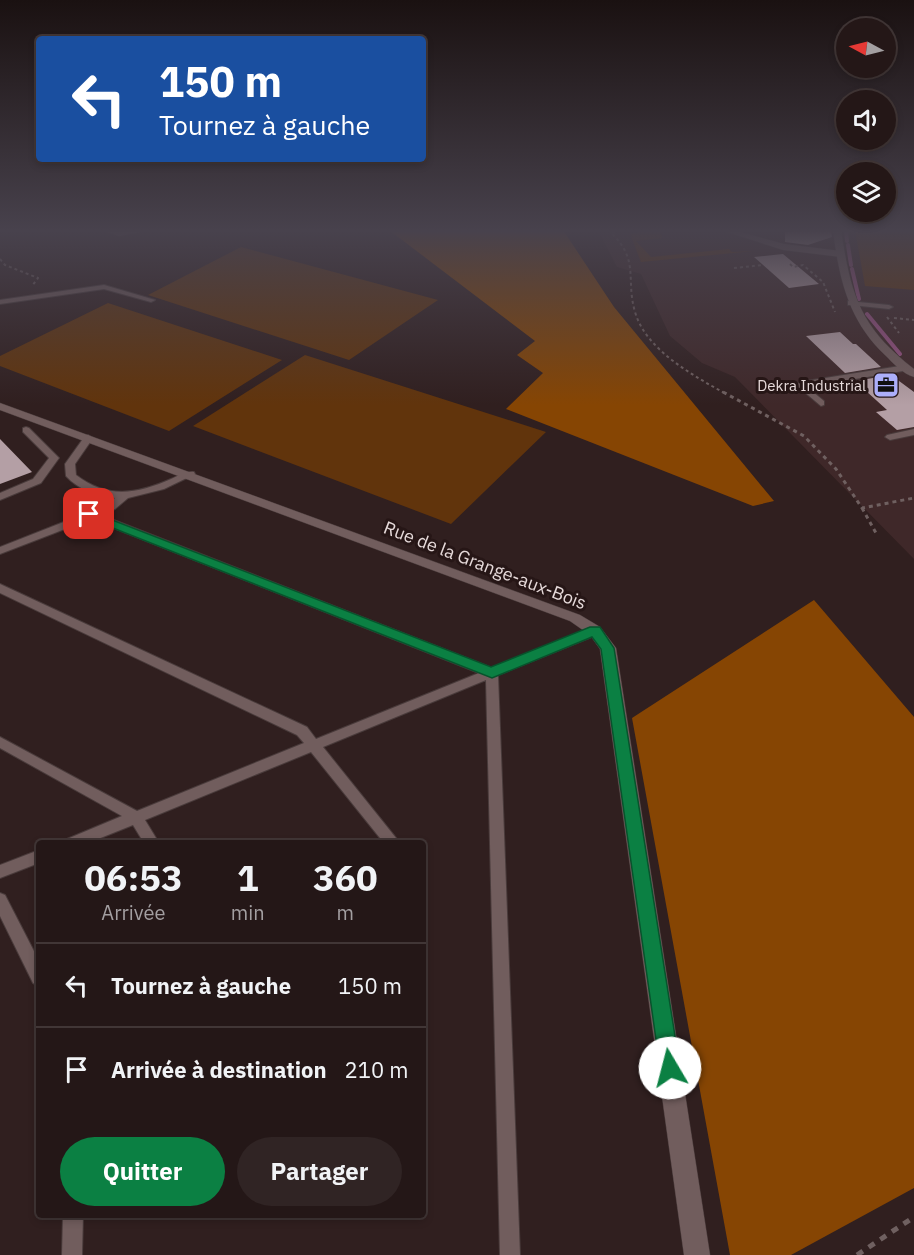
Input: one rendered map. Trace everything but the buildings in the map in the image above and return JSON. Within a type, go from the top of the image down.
[{"type":"street","points":[[848,289],[852,305],[870,332],[909,368]]},
{"type":"street","name":"Rue de la Grange-aux-Bois","points":[[0,406],[190,474],[575,618],[595,631],[608,648],[697,1255]]},
{"type":"lane","points":[[0,302],[93,289]]},
{"type":"lane","points":[[110,289],[151,300]]},
{"type":"lane","points":[[852,305],[888,311]]},
{"type":"lane","points":[[821,403],[800,385],[909,368]]},
{"type":"lane","points":[[0,497],[38,482],[54,458],[26,430]]},
{"type":"lane","points":[[890,437],[914,432]]},
{"type":"lane","points":[[88,438],[70,464],[71,476],[78,483],[109,496],[124,496],[173,483],[190,474]]},
{"type":"lane","points":[[0,551],[111,507],[124,496]]},
{"type":"lane","points":[[89,514],[492,673]]},
{"type":"lane","points":[[0,588],[302,731],[391,840]]},
{"type":"lane","points":[[79,840],[595,631]]},
{"type":"lane","points":[[492,673],[510,1255]]},
{"type":"lane","points":[[0,742],[136,817],[150,840]]},
{"type":"lane","points":[[0,872],[36,857]]},
{"type":"lane","points":[[0,900],[36,972]]},
{"type":"lane","points":[[72,1255],[73,1218]]},
{"type":"path","points":[[633,289],[635,314],[653,341],[674,360],[703,379],[804,436],[819,449],[849,487],[876,533]]},
{"type":"path","points":[[825,289],[835,312]]},
{"type":"path","points":[[888,311],[914,320]]},
{"type":"path","points":[[862,508],[914,498]]},
{"type":"path","points":[[857,1255],[914,1217]]},
{"type":"shaded area","points":[[160,289],[396,289],[438,300],[349,360],[148,295]]},
{"type":"shaded area","points":[[466,289],[602,289],[614,307],[774,501],[753,506],[506,409],[543,373],[517,355],[535,341]]},
{"type":"shaded area","points":[[648,289],[914,289],[914,559],[735,377],[702,363],[670,336]]},
{"type":"shaded area","points":[[108,303],[282,360],[169,431],[0,366],[0,356]]},
{"type":"shaded area","points":[[305,355],[546,432],[451,524],[193,426]]},
{"type":"shaded area","points":[[814,600],[914,717],[914,1188],[791,1255],[730,1255],[632,718]]},
{"type":"waterway","points":[[857,289],[859,299]]},
{"type":"waterway","points":[[867,314],[900,354]]},
{"type":"place","name":"Dekra Industrial","points":[[886,385]]},
{"type":"route","points":[[89,514],[492,673],[595,631],[608,648],[670,1068]]}]
